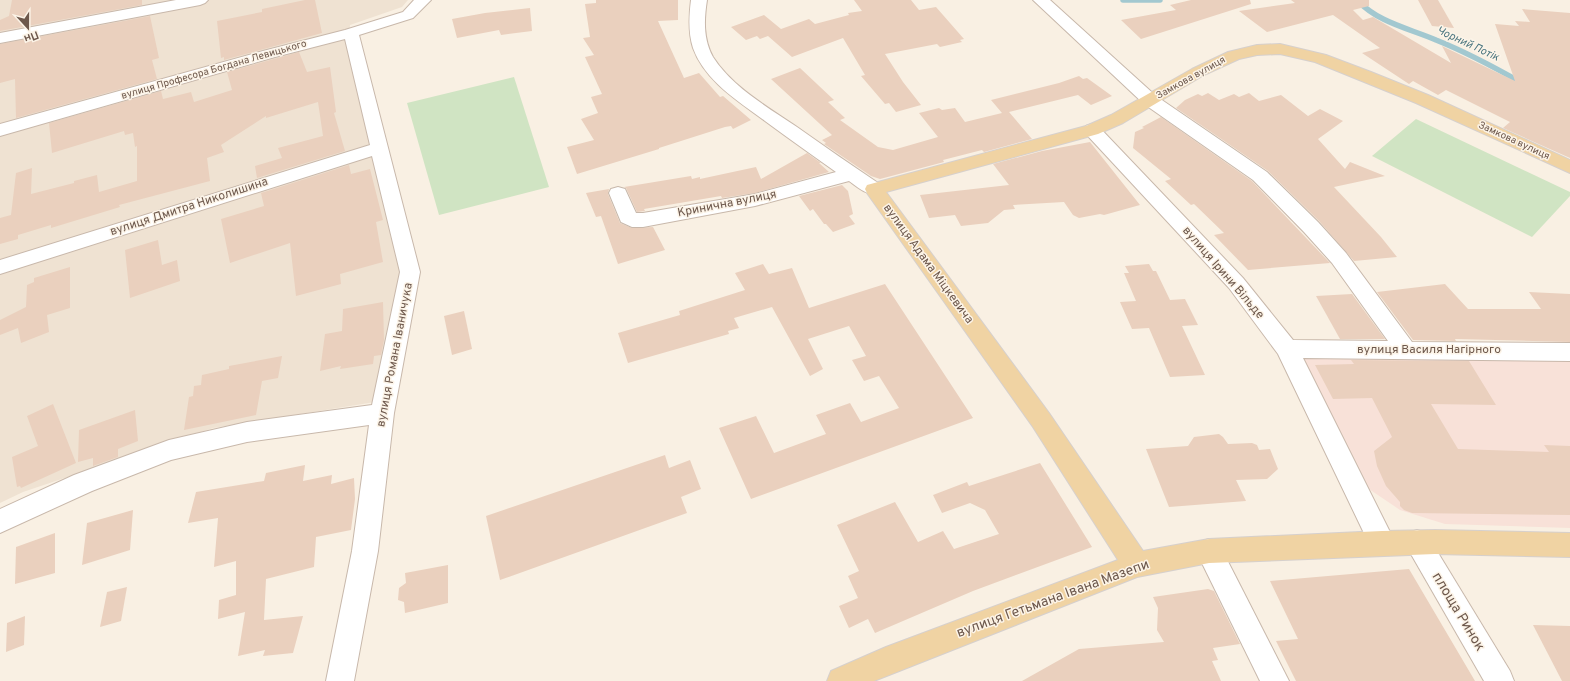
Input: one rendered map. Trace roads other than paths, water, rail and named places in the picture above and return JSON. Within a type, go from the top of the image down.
[{"type":"main road","name":"Замкова вулиця","points":[[874,189],[1092,130],[1117,119],[1198,72],[1234,55],[1257,50],[1280,49],[1320,58],[1422,99],[1570,167]]},
{"type":"main road","name":"вулиця Адама Міцкевича","points":[[874,189],[1041,420],[1137,564]]},
{"type":"main road","name":"вулиця Гетьмана Івана Мазепи","points":[[846,680],[886,662],[1137,564],[1209,551],[1382,543],[1417,542],[1570,545]]},
{"type":"street","points":[[0,38],[200,0]]},
{"type":"street","name":"вулиця Професора Богдана Левицького","points":[[0,130],[269,54],[350,33],[408,15],[423,0]]},
{"type":"street","name":"вулиця Адама Міцкевича","points":[[698,0],[697,29],[699,42],[713,69],[746,99],[874,189]]},
{"type":"street","points":[[1040,0],[1150,100],[1223,150],[1265,182],[1311,227],[1339,258],[1406,350]]},
{"type":"street","name":"вулиця Романа Іваничука","points":[[340,681],[365,552],[382,413],[410,272],[350,33]]},
{"type":"street","name":"вулиця Ірини Вільде","points":[[1092,130],[1236,283],[1287,349],[1382,543]]},
{"type":"street","name":"вулиця Дмитра Николишина","points":[[0,267],[378,148]]},
{"type":"street","name":"Кринична вулиця","points":[[618,193],[628,217],[632,220],[643,220],[755,200],[852,174]]},
{"type":"street","name":"вулиця Василя Нагірного","points":[[1287,349],[1570,352]]},
{"type":"street","points":[[0,521],[83,483],[169,450],[247,432],[382,413]]},
{"type":"street","name":"площа Ринок","points":[[1417,542],[1500,681]]},
{"type":"street","points":[[1209,551],[1275,681]]},
{"type":"waterway","name":"Чорний Потік","points":[[1123,0],[1160,0]]},
{"type":"waterway","name":"Чорний Потік","points":[[1357,0],[1384,20],[1458,50],[1522,83]]}]
